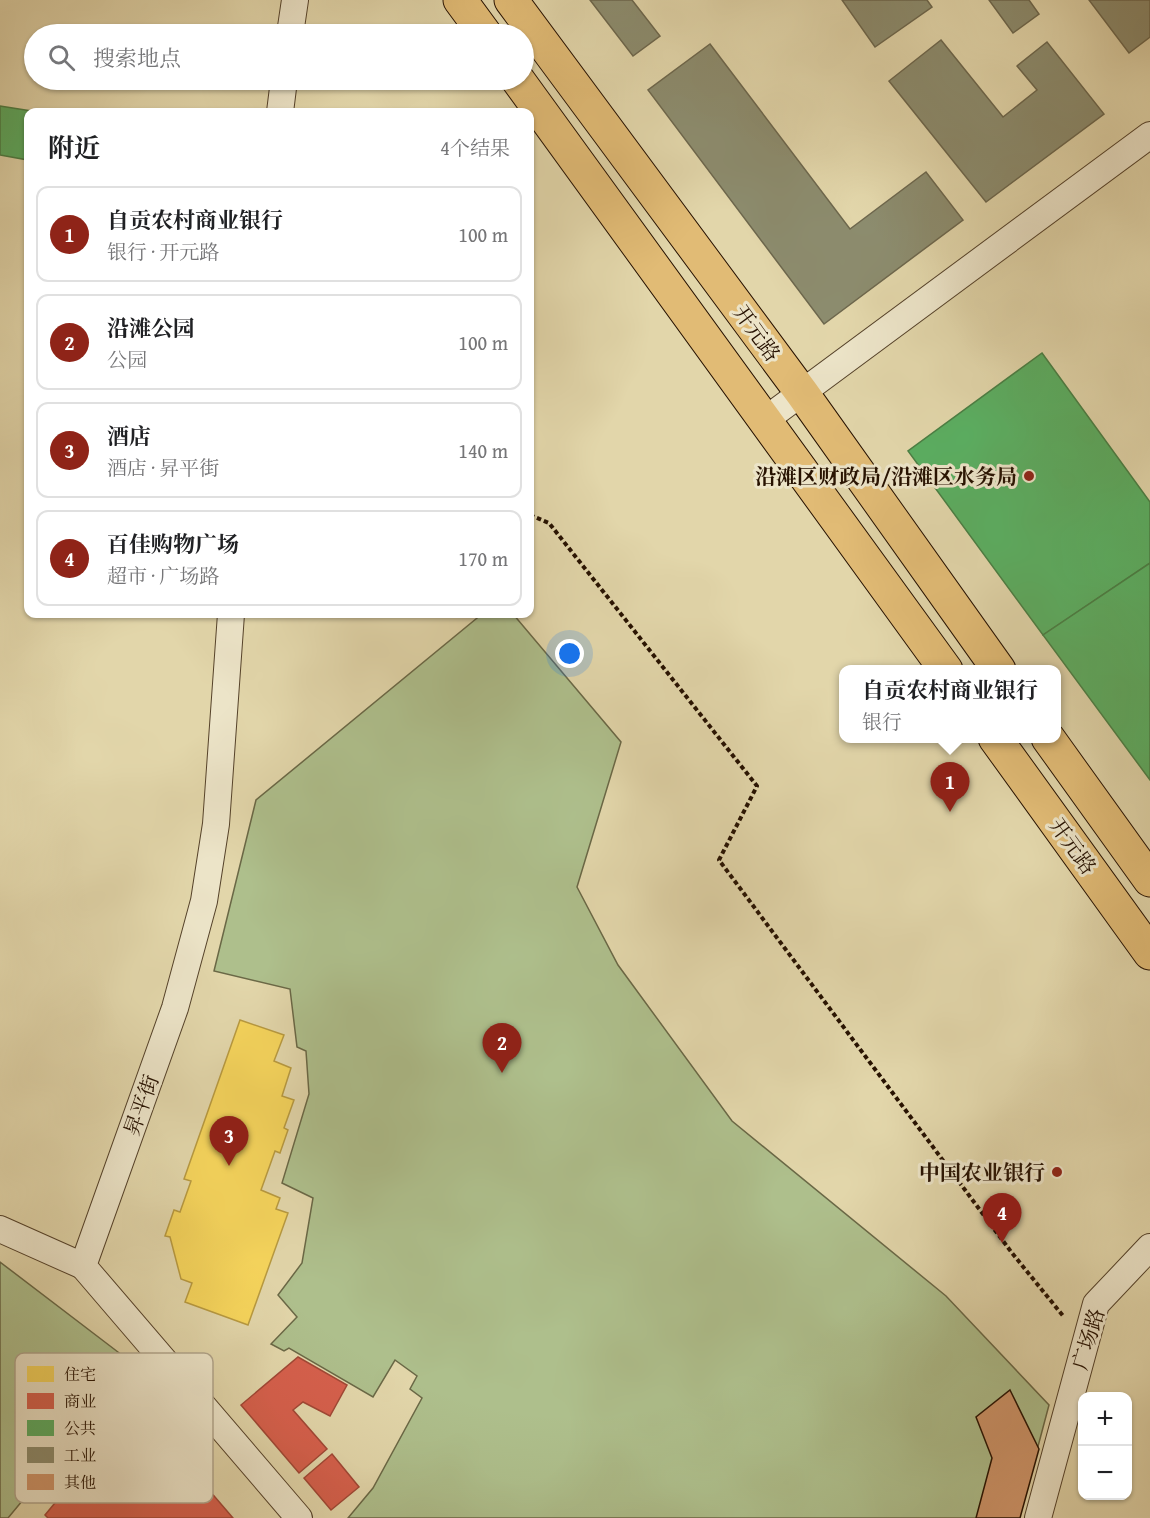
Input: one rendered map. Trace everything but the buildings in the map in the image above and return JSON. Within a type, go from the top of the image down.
[{"type":"main road","points":[[460,0],[478,24]]},
{"type":"main road","name":"开元路","points":[[511,0],[529,24]]},
{"type":"main road","name":"开元路","points":[[534,31],[802,393],[996,665]]},
{"type":"main road","points":[[525,90],[943,665]]},
{"type":"main road","name":"开元路","points":[[999,743],[1150,953]]},
{"type":"main road","name":"开元路","points":[[1052,743],[1150,880]]},
{"type":"street","points":[[291,24],[295,0]]},
{"type":"street","points":[[280,108],[283,90]]},
{"type":"street","points":[[765,420],[1150,135]]},
{"type":"street","name":"昇平街","points":[[83,1266],[175,1008],[204,901],[216,824],[231,618]]},
{"type":"street","points":[[0,1229],[83,1266],[158,1353]]},
{"type":"street","name":"广场路","points":[[1038,1518],[1096,1304],[1150,1247]]},
{"type":"street","points":[[213,1418],[299,1518]]},
{"type":"path","points":[[534,517],[549,523],[758,786],[719,860],[1011,1252],[1086,1342]]},
{"type":"green space","points":[[477,618],[516,618],[621,742],[577,887],[618,965],[732,1121],[946,1296],[1049,1405],[1019,1518],[348,1518],[373,1488],[422,1398],[410,1389],[417,1376],[395,1360],[373,1397],[289,1348],[284,1351],[271,1344],[297,1317],[278,1295],[302,1263],[313,1198],[282,1183],[309,1094],[306,1051],[297,1047],[290,989],[214,971],[256,800]]},
{"type":"green space","points":[[0,1262],[119,1353],[15,1353],[15,1503],[20,1503],[8,1518],[0,1518]]},
{"type":"place","name":"沿滩区财政局/沿滩区水务局","points":[[1029,476]]},
{"type":"place","name":"自贡农村商业银行","points":[[950,812]]},
{"type":"place","name":"沿滩公园","points":[[502,1073]]},
{"type":"place","name":"酒店","points":[[229,1166]]},
{"type":"place","name":"中国农业银行","points":[[1057,1172]]},
{"type":"place","name":"百佳购物广场","points":[[1002,1243]]}]
